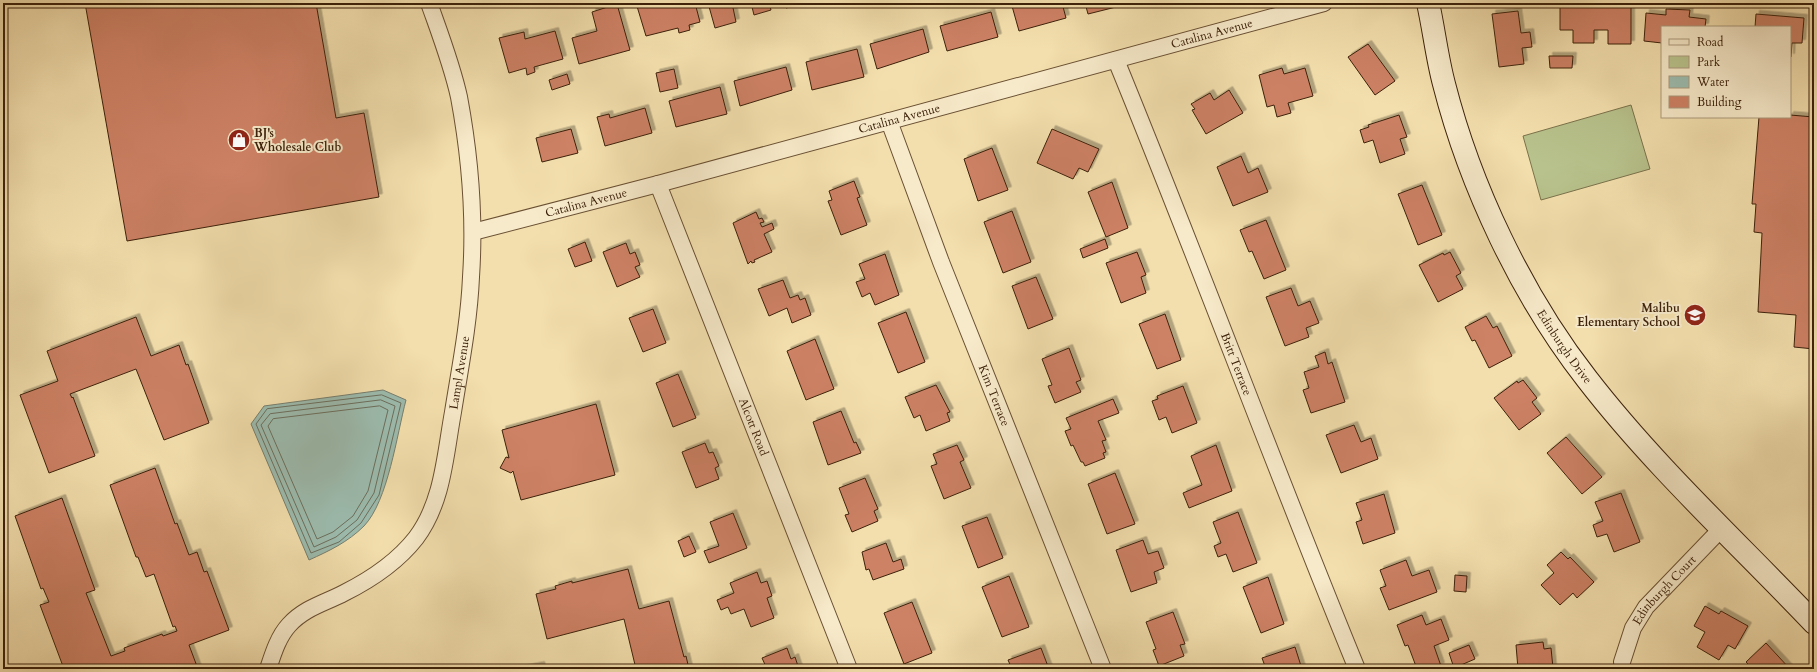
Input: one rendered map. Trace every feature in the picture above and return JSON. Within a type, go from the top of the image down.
[{"type":"street","name":"Lampl Avenue","points":[[268,669],[279,638],[290,624],[307,610],[345,592],[383,568],[401,554],[415,538],[432,512],[440,487],[462,356],[471,279],[473,232],[468,158],[458,96],[444,44],[429,3]]},
{"type":"street","name":"Catalina Avenue","points":[[473,232],[658,184],[1324,3]]},
{"type":"street","name":"Edinburgh Drive","points":[[1428,3],[1444,83],[1461,141],[1488,208],[1514,264],[1544,318],[1586,378],[1616,416],[1677,484],[1814,623]]},
{"type":"street","name":"Britt Terrace","points":[[1116,60],[1160,167],[1356,669]]},
{"type":"street","name":"Kim Terrace","points":[[888,121],[942,262],[1103,669]]},
{"type":"street","name":"Alcott Road","points":[[658,184],[849,669]]},
{"type":"street","name":"Edinburgh Court","points":[[1622,662],[1633,628],[1646,607],[1722,528]]},
{"type":"green space","points":[[1631,105],[1650,169],[1541,200],[1523,136]]},
{"type":"water","points":[[383,390],[406,400],[391,466],[379,501],[372,515],[358,532],[338,546],[309,560],[251,424],[264,406]]},
{"type":"building","name":"BJ's Wholesale Club","points":[[85,3],[316,3],[336,118],[364,113],[379,197],[127,241]]},
{"type":"building","points":[[636,3],[653,3],[654,7],[662,5],[662,3],[695,3],[700,22],[689,25],[690,30],[679,33],[678,28],[646,36]]},
{"type":"building","points":[[708,3],[732,3],[736,22],[715,28]]},
{"type":"building","points":[[751,3],[769,3],[771,10],[754,15]]},
{"type":"building","points":[[784,3],[803,3],[803,4],[786,8]]},
{"type":"building","points":[[1023,3],[1062,3],[1066,18],[1019,31],[1012,6]]},
{"type":"building","points":[[1085,3],[1132,3],[1088,14]]},
{"type":"building","points":[[1560,3],[1631,3],[1631,44],[1608,44],[1608,30],[1594,30],[1594,43],[1573,43],[1573,30],[1560,30]]},
{"type":"building","points":[[617,4],[630,50],[579,64],[572,38],[597,31],[592,12]]},
{"type":"building","points":[[1666,9],[1690,10],[1689,17],[1706,19],[1705,26],[1661,26],[1661,43],[1644,41],[1646,13],[1666,15]]},
{"type":"building","points":[[1518,11],[1521,33],[1530,32],[1532,47],[1522,48],[1524,64],[1499,67],[1492,14]]},
{"type":"building","points":[[991,12],[998,37],[947,51],[940,26]]},
{"type":"building","points":[[1756,14],[1804,18],[1802,43],[1792,43],[1791,57],[1791,26],[1755,26]]},
{"type":"building","points":[[923,29],[929,52],[877,69],[870,44]]},
{"type":"building","points":[[555,31],[563,59],[534,67],[535,72],[527,75],[526,68],[509,73],[499,38],[524,32],[525,39]]},
{"type":"building","points":[[1368,44],[1395,81],[1375,95],[1348,57]]},
{"type":"building","points":[[857,49],[864,77],[812,90],[806,62]]},
{"type":"building","points":[[1549,56],[1573,56],[1572,68],[1550,68]]},
{"type":"building","points":[[786,67],[792,90],[740,106],[734,81]]},
{"type":"building","points":[[1282,68],[1284,74],[1305,68],[1313,96],[1288,103],[1291,113],[1277,117],[1274,105],[1267,107],[1259,75]]},
{"type":"building","points":[[674,69],[678,88],[660,92],[656,73]]},
{"type":"building","points":[[567,74],[570,84],[552,90],[549,80]]},
{"type":"building","points":[[720,87],[727,114],[676,127],[669,101]]},
{"type":"building","points":[[1229,90],[1243,113],[1206,134],[1192,110],[1195,109],[1191,104],[1210,93],[1214,100]]},
{"type":"building","points":[[645,108],[652,133],[605,146],[597,117],[609,114],[610,118]]},
{"type":"building","points":[[1399,115],[1407,137],[1400,139],[1405,154],[1380,163],[1373,140],[1364,143],[1360,130],[1369,127],[1368,125]]},
{"type":"building","points":[[1791,115],[1814,117],[1814,349],[1794,347],[1796,315],[1758,312],[1762,233],[1754,232],[1756,204],[1752,204],[1759,118],[1791,118]]},
{"type":"building","points":[[571,129],[578,153],[542,162],[536,138]]},
{"type":"building","points":[[1052,129],[1099,149],[1088,172],[1079,168],[1073,179],[1037,163]]},
{"type":"building","points":[[992,148],[1008,190],[978,201],[964,159]]},
{"type":"building","points":[[1241,156],[1248,173],[1258,168],[1268,192],[1233,206],[1217,167]]},
{"type":"building","points":[[854,181],[860,197],[857,198],[867,225],[841,235],[828,201],[832,200],[829,191]]},
{"type":"building","points":[[1112,182],[1128,228],[1106,237],[1088,192]]},
{"type":"building","points":[[1422,185],[1442,235],[1418,245],[1398,194]]},
{"type":"building","points":[[1012,211],[1031,262],[1003,273],[984,222]]},
{"type":"building","points":[[756,212],[759,219],[762,218],[764,222],[760,223],[762,227],[772,223],[774,229],[764,234],[772,252],[754,260],[755,262],[752,263],[751,261],[748,264],[733,223]]},
{"type":"building","points":[[1266,220],[1286,270],[1264,279],[1252,251],[1249,252],[1240,230]]},
{"type":"building","points":[[1105,239],[1108,248],[1083,258],[1080,249]]},
{"type":"building","points":[[585,242],[592,261],[575,267],[568,249]]},
{"type":"building","points":[[626,243],[630,254],[635,252],[640,265],[635,267],[640,277],[617,287],[603,252]]},
{"type":"building","points":[[1137,252],[1146,275],[1141,277],[1146,293],[1121,303],[1106,263]]},
{"type":"building","points":[[1450,252],[1461,273],[1456,276],[1463,289],[1438,302],[1419,265],[1443,253],[1444,255]]},
{"type":"building","points":[[885,254],[899,295],[875,305],[870,293],[862,297],[856,282],[865,279],[859,264]]},
{"type":"building","points":[[1036,277],[1053,319],[1028,329],[1012,286]]},
{"type":"building","points":[[783,280],[790,298],[798,295],[800,300],[805,298],[811,315],[792,323],[787,308],[769,316],[758,289]]},
{"type":"building","points":[[1291,288],[1298,306],[1310,301],[1319,323],[1306,328],[1309,337],[1285,346],[1266,297]]},
{"type":"building","points":[[653,309],[666,343],[643,352],[629,318]]},
{"type":"building","points":[[906,312],[925,362],[898,373],[878,323]]},
{"type":"building","points":[[1165,314],[1181,360],[1157,369],[1139,324]]},
{"type":"building","points":[[1486,316],[1493,328],[1497,326],[1512,356],[1489,368],[1475,340],[1472,341],[1465,327]]},
{"type":"building","points":[[136,317],[151,356],[179,345],[186,365],[188,364],[209,423],[164,440],[136,369],[70,394],[72,398],[73,397],[95,456],[49,473],[20,395],[58,381],[47,351]]},
{"type":"building","points":[[815,339],[834,389],[806,400],[787,351]]},
{"type":"building","points":[[1069,348],[1081,380],[1076,382],[1081,392],[1055,403],[1048,386],[1052,385],[1042,359]]},
{"type":"building","points":[[1325,352],[1328,364],[1332,362],[1345,402],[1311,413],[1303,390],[1309,388],[1304,372],[1319,367],[1315,356]]},
{"type":"building","points":[[678,374],[696,418],[673,427],[656,383]]},
{"type":"building","points":[[1523,380],[1537,398],[1532,402],[1541,414],[1519,430],[1494,398],[1517,381],[1518,383]]},
{"type":"building","points":[[936,385],[950,412],[947,413],[950,421],[926,431],[920,415],[914,418],[905,397]]},
{"type":"building","points":[[1183,386],[1197,423],[1172,433],[1166,417],[1159,420],[1152,401],[1158,399],[1157,396]]},
{"type":"building","points":[[1113,399],[1119,413],[1098,421],[1106,440],[1102,441],[1106,452],[1103,453],[1105,458],[1085,466],[1083,462],[1081,462],[1073,445],[1071,446],[1065,431],[1071,429],[1066,418]]},
{"type":"building","points":[[596,404],[615,475],[521,500],[513,471],[511,473],[500,468],[506,457],[509,458],[502,430]]},
{"type":"building","points":[[841,411],[854,443],[856,442],[861,453],[828,465],[813,422]]},
{"type":"building","points":[[1354,425],[1361,442],[1371,438],[1378,459],[1341,473],[1326,435]]},
{"type":"building","points":[[1566,437],[1602,477],[1582,494],[1547,453]]},
{"type":"building","points":[[705,443],[709,453],[713,452],[719,466],[715,468],[719,479],[696,488],[682,452]]},
{"type":"building","points":[[957,445],[964,460],[960,462],[971,488],[944,499],[931,466],[937,464],[933,454]]},
{"type":"building","points":[[1216,445],[1232,491],[1189,508],[1183,493],[1202,485],[1191,456]]},
{"type":"building","points":[[155,468],[175,524],[177,523],[189,555],[197,552],[204,572],[207,571],[229,630],[189,645],[198,669],[64,669],[40,605],[49,602],[43,588],[41,589],[15,516],[62,498],[95,590],[86,593],[111,656],[125,651],[124,648],[162,634],[163,636],[177,631],[175,626],[173,627],[154,574],[146,577],[138,557],[136,557],[110,485]]},
{"type":"building","points":[[1115,473],[1135,524],[1107,534],[1088,484]]},
{"type":"building","points":[[865,478],[878,509],[874,511],[878,521],[852,532],[845,515],[849,514],[839,488]]},
{"type":"building","points":[[1621,493],[1640,542],[1614,552],[1607,534],[1597,537],[1593,525],[1603,521],[1595,502]]},
{"type":"building","points":[[1384,494],[1395,533],[1363,544],[1356,522],[1362,520],[1356,503]]},
{"type":"building","points":[[1238,512],[1257,563],[1233,572],[1226,554],[1218,557],[1214,546],[1221,543],[1213,522]]},
{"type":"building","points":[[733,513],[747,548],[709,563],[704,551],[719,546],[710,522]]},
{"type":"building","points":[[987,517],[1003,558],[978,568],[962,526]]},
{"type":"building","points":[[689,536],[696,552],[684,557],[678,541]]},
{"type":"building","points":[[1143,540],[1148,554],[1158,551],[1164,568],[1154,572],[1157,583],[1131,592],[1116,550]]},
{"type":"building","points":[[886,543],[893,562],[901,559],[904,569],[873,580],[869,569],[866,570],[862,552]]},
{"type":"building","points":[[1561,552],[1568,559],[1570,557],[1594,582],[1577,598],[1573,593],[1560,605],[1541,585],[1554,573],[1547,565]]},
{"type":"building","points":[[1406,560],[1412,576],[1429,570],[1437,592],[1389,610],[1380,588],[1386,586],[1380,570]]},
{"type":"building","points":[[628,569],[639,609],[669,601],[684,657],[686,656],[689,669],[636,669],[624,619],[547,639],[536,594],[556,589],[555,586],[572,581],[572,583]]},
{"type":"building","points":[[757,572],[761,583],[767,581],[772,596],[767,598],[774,618],[751,627],[744,609],[731,614],[728,607],[721,610],[717,600],[734,593],[730,583]]},
{"type":"building","points":[[1455,575],[1467,576],[1466,592],[1454,591]]},
{"type":"building","points":[[1009,576],[1029,627],[1002,637],[982,587]]},
{"type":"building","points":[[1268,577],[1284,624],[1261,633],[1243,587]]},
{"type":"building","points":[[912,602],[932,653],[904,664],[884,613]]},
{"type":"building","points":[[1705,606],[1719,614],[1721,611],[1748,626],[1735,649],[1728,645],[1719,660],[1697,647],[1705,632],[1694,626]]},
{"type":"building","points":[[1173,612],[1185,644],[1180,645],[1184,656],[1159,666],[1153,650],[1156,649],[1146,622]]},
{"type":"building","points":[[1422,615],[1426,625],[1441,619],[1449,640],[1434,646],[1441,666],[1433,669],[1417,669],[1408,645],[1405,646],[1397,625]]},
{"type":"building","points":[[1543,642],[1544,649],[1551,648],[1553,668],[1518,669],[1516,645]]},
{"type":"building","points":[[1766,643],[1790,669],[1753,669],[1746,662]]},
{"type":"building","points":[[1469,645],[1475,659],[1454,668],[1449,653]]},
{"type":"building","points":[[1295,647],[1302,669],[1266,669],[1262,658]]},
{"type":"building","points":[[787,648],[791,659],[795,657],[799,669],[767,669],[762,658]]},
{"type":"building","points":[[1041,648],[1049,669],[1012,669],[1008,660]]},
{"type":"building","points":[[541,665],[542,669],[521,669]]},
{"type":"place","name":"BJ's Wholesale Club","points":[[239,140]]},
{"type":"place","name":"Malibu Elementary School","points":[[1695,315]]}]
